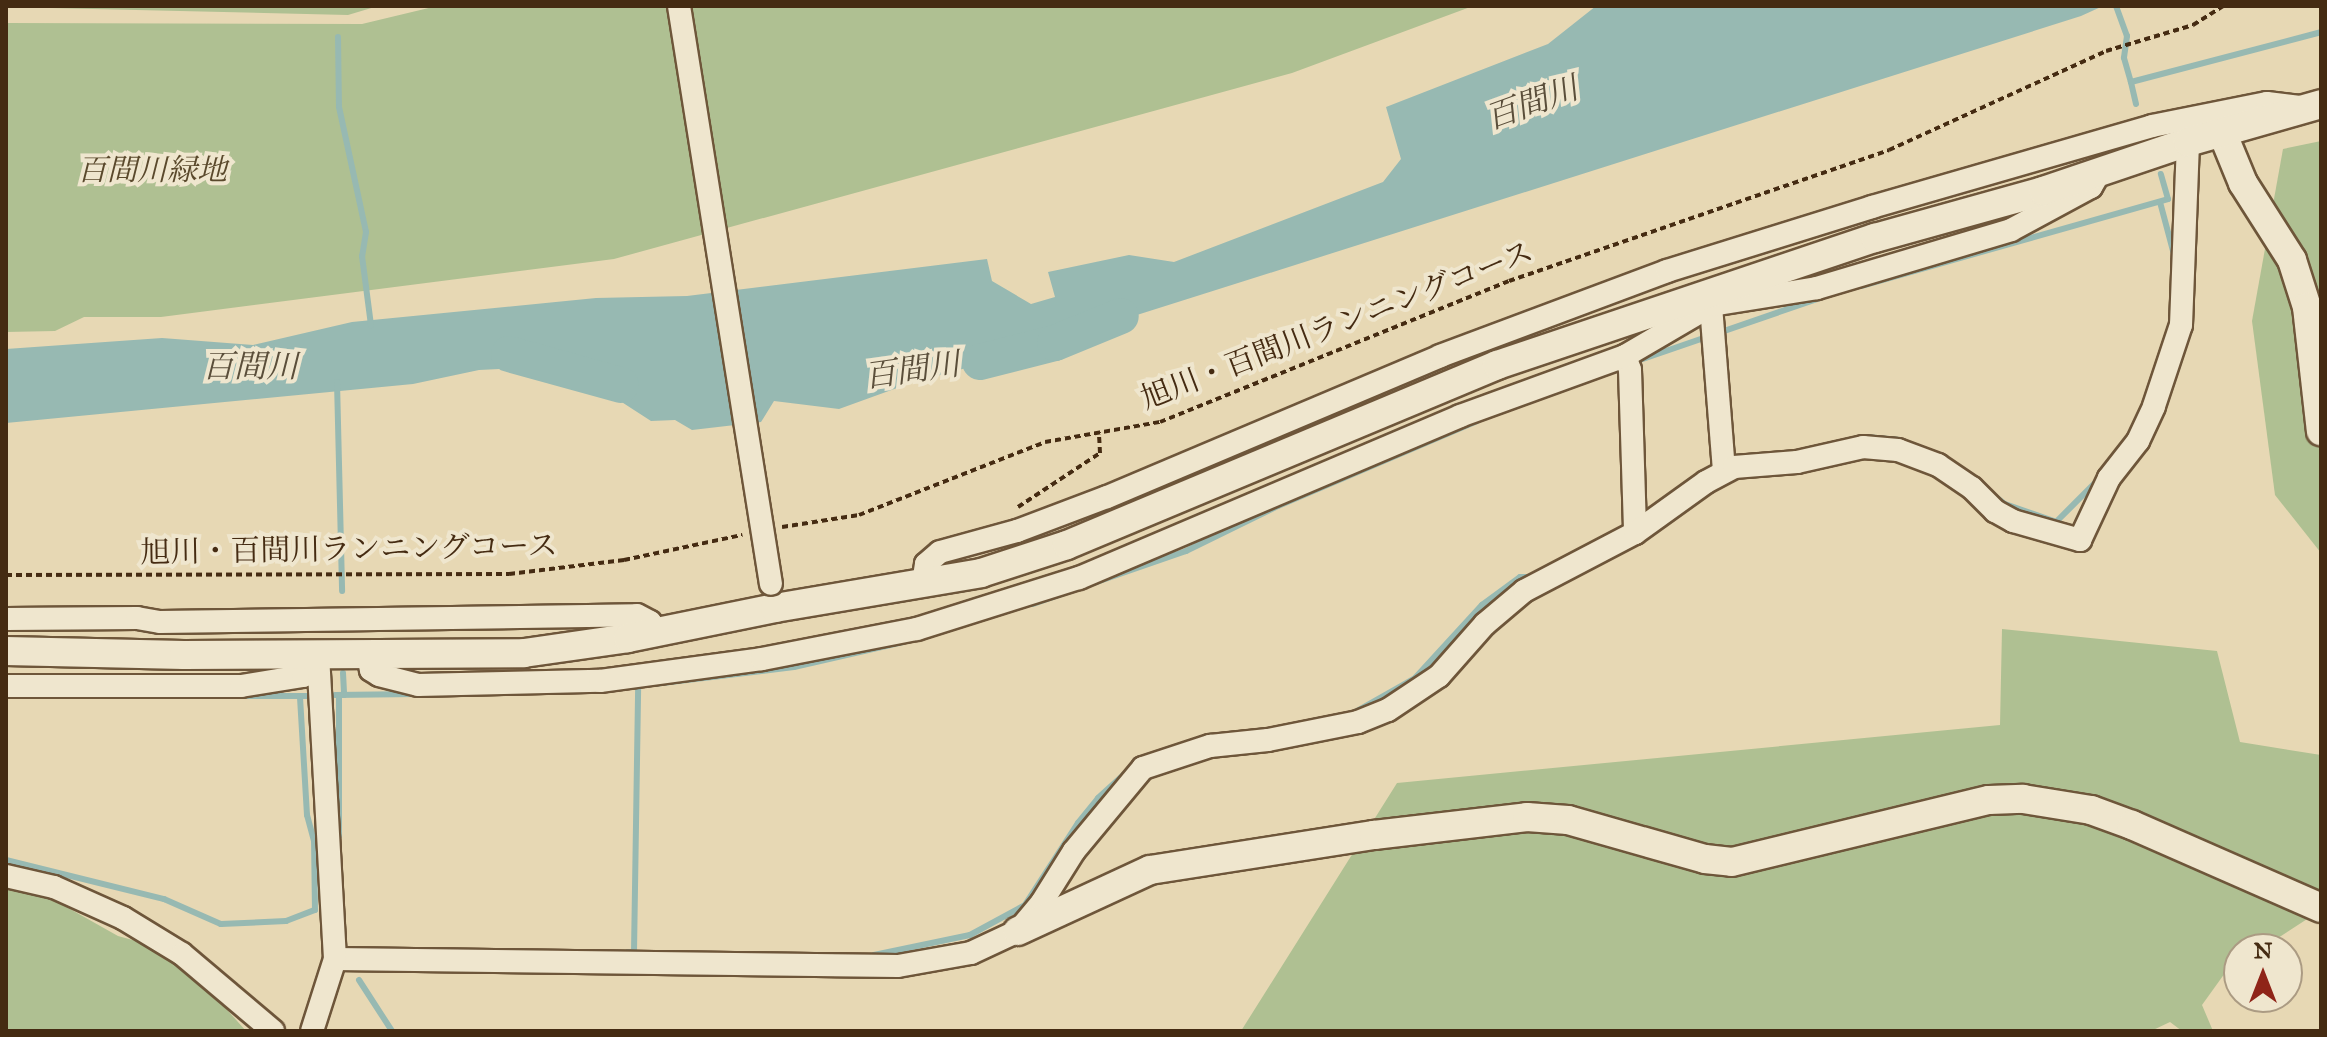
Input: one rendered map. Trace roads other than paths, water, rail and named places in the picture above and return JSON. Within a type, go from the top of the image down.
[{"type":"street","points":[[679,6],[773,596]]},
{"type":"street","points":[[923,583],[926,564],[940,552],[1017,531],[1095,502],[1440,356],[1667,271],[1872,207],[2152,126],[2267,103],[2315,106]]},
{"type":"street","points":[[6,651],[318,660],[368,655],[524,653],[657,632],[773,596],[923,583],[981,573],[1067,545],[1497,365],[1711,298],[1875,238],[2315,106]]},
{"type":"street","points":[[2222,132],[2243,183],[2292,260],[2307,307],[2321,431]]},
{"type":"street","points":[[1018,931],[1042,902],[1074,851],[1143,768],[1210,746],[1268,740],[1358,722],[1388,710],[1439,676],[1485,624],[1524,591],[1635,533],[1724,471],[1881,446],[1938,465],[1972,488],[1995,511],[2013,521],[2080,540],[2109,478],[2138,441],[2181,325],[2188,142]]},
{"type":"street","points":[[1711,298],[1724,471]]},
{"type":"street","points":[[368,655],[371,670],[379,675],[418,685],[600,681],[776,657],[917,629],[1079,578],[1460,416],[1627,362],[1711,298]]},
{"type":"street","points":[[1627,362],[1635,533]]},
{"type":"street","points":[[6,619],[191,622],[637,615],[650,622],[657,632]]},
{"type":"street","points":[[6,686],[241,686],[303,676],[318,660]]},
{"type":"street","points":[[312,1031],[335,959],[318,660]]},
{"type":"street","points":[[335,959],[898,966],[971,953],[1150,870],[1388,833],[1527,817],[1568,820],[1705,859],[1732,862],[1989,800],[2023,799],[2091,810],[2321,908]]},
{"type":"street","points":[[6,876],[54,887],[123,918],[182,954],[273,1031]]},
{"type":"water","points":[[1596,6],[2103,6],[2081,16],[995,360],[908,384],[839,409],[774,401],[761,422],[692,430],[675,420],[651,421],[566,366],[479,370],[413,384],[6,423],[6,349],[162,338],[253,345],[352,322],[596,298],[687,296],[987,259],[992,281],[1031,304],[1055,297],[1048,272],[1129,255],[1174,262],[1383,182],[1401,159],[1386,107],[1548,44]]},
{"type":"waterway","points":[[2116,6],[2127,36],[2124,58],[2131,82]]},
{"type":"waterway","points":[[2136,104],[2131,82],[2321,32]]},
{"type":"waterway","points":[[338,37],[339,107],[366,232],[362,256],[371,325]]},
{"type":"waterway","points":[[1861,286],[2168,199],[2161,174]]},
{"type":"waterway","points":[[2160,202],[2173,251]]},
{"type":"waterway","points":[[1634,362],[1820,298]]},
{"type":"waterway","name":"百間川","points":[[980,362],[1055,343],[1121,316]]},
{"type":"waterway","name":"百間川","points":[[509,354],[621,385]]},
{"type":"waterway","points":[[337,382],[342,591]]},
{"type":"waterway","points":[[1033,604],[1186,551],[1278,506],[1477,421]]},
{"type":"waterway","points":[[1866,437],[1898,440]]},
{"type":"waterway","points":[[1993,495],[2005,504],[2056,522],[2101,477]]},
{"type":"waterway","points":[[1355,712],[1415,678],[1482,605],[1520,577],[1533,577]]},
{"type":"waterway","points":[[654,684],[794,667],[903,642]]},
{"type":"waterway","points":[[343,673],[344,695]]},
{"type":"waterway","points":[[628,952],[634,952],[638,686]]},
{"type":"waterway","points":[[335,695],[416,694]]},
{"type":"waterway","points":[[339,695],[339,836]]},
{"type":"waterway","points":[[242,696],[309,696]]},
{"type":"waterway","points":[[6,860],[164,899],[221,924],[286,921],[315,910],[314,841],[307,815],[300,696]]},
{"type":"waterway","points":[[874,955],[970,935],[1025,905],[1078,823],[1098,798],[1129,770]]},
{"type":"waterway","points":[[359,980],[392,1031]]},
{"type":"park label","name":"百間川緑地","points":[[152,170]]}]
